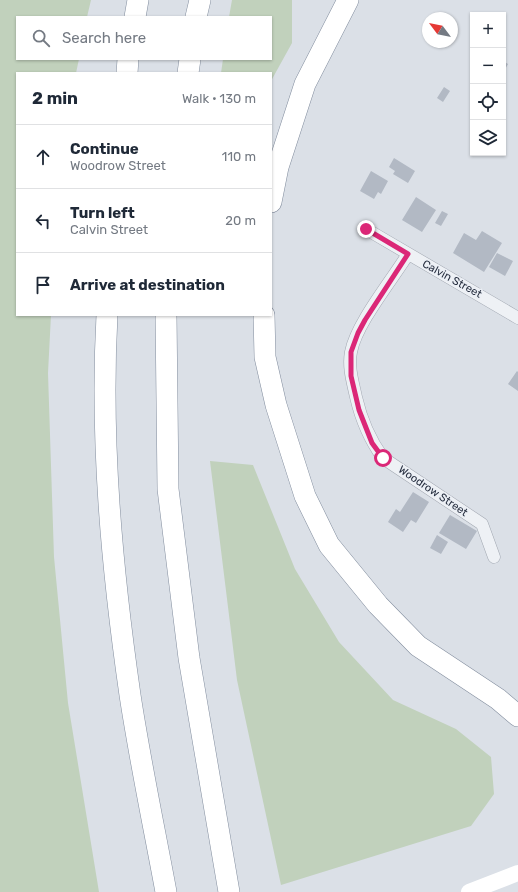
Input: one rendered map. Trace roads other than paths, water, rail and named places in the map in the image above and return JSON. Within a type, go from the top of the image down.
[{"type":"highway","points":[[135,16],[138,0]]},
{"type":"highway","points":[[196,16],[200,0]]},
{"type":"highway","points":[[272,197],[278,167],[305,84],[348,0]]},
{"type":"highway","points":[[127,72],[128,60]]},
{"type":"highway","points":[[188,72],[190,60]]},
{"type":"highway","points":[[107,316],[106,429],[114,562],[130,696],[166,892]]},
{"type":"highway","points":[[166,316],[168,489],[189,658],[229,892]]},
{"type":"highway","points":[[264,316],[265,357],[276,405],[305,496],[329,545],[378,605],[418,646],[498,699],[518,716]]},
{"type":"main road","points":[[469,892],[518,873]]},
{"type":"street","name":"Calvin Street","points":[[366,229],[518,318]]},
{"type":"street","name":"Woodrow Street","points":[[408,254],[365,320],[358,333],[351,352],[351,376],[359,410],[372,443],[383,458],[482,524],[494,557]]}]
